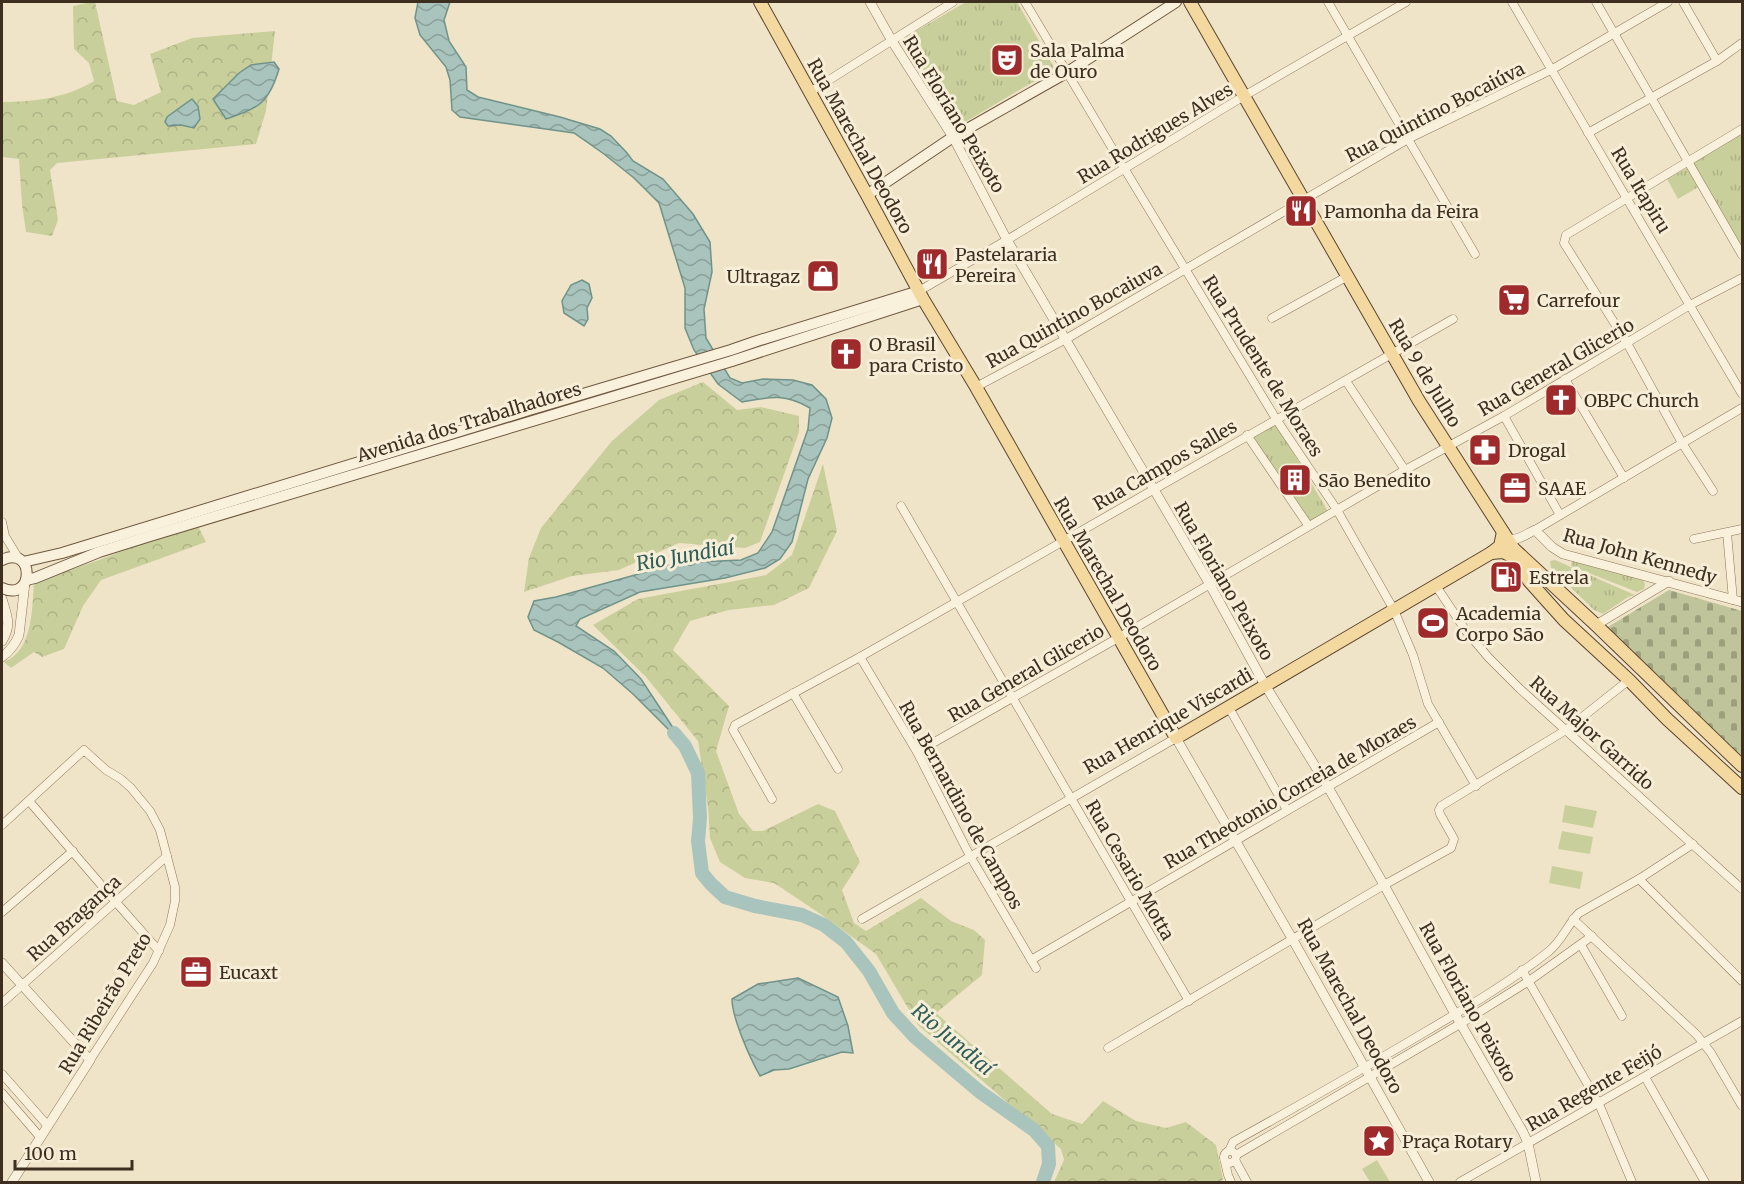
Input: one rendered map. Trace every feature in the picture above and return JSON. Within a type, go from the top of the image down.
[{"type":"main road","name":"Rua Marechal Deodoro","points":[[760,2],[921,295],[1176,738]]},
{"type":"main road","points":[[867,195],[953,137],[1066,73],[1176,2]]},
{"type":"main road","name":"Rua 9 de Julho","points":[[1190,2],[1392,354],[1448,446],[1512,543],[1537,591],[1667,719],[1743,788]]},
{"type":"main road","name":"Avenida dos Trabalhadores","points":[[2,560],[9,557],[21,561],[62,553],[732,356],[757,341],[921,295]]},
{"type":"main road","name":"Avenida dos Trabalhadores","points":[[2,588],[9,591],[15,590],[26,582],[99,552],[685,369]]},
{"type":"main road","points":[[1491,553],[1500,546],[1512,543]]},
{"type":"main road","points":[[1491,553],[1503,552],[1512,543]]},
{"type":"main road","name":"Rua 9 de Julho","points":[[1512,543],[1743,766]]},
{"type":"main road","name":"Rua Henrique Viscardi","points":[[1176,738],[1491,553]]},
{"type":"main road","points":[[21,561],[27,572],[26,582]]},
{"type":"main road","points":[[1537,591],[1552,598],[1578,624],[1589,628],[1596,625]]},
{"type":"street","name":"Rua Floriano Peixoto","points":[[870,2],[891,41],[953,137],[1007,240],[1209,583],[1264,685],[1328,787],[1384,885],[1528,1143],[1536,1182]]},
{"type":"street","points":[[810,92],[953,2]]},
{"type":"street","name":"Rua Prudente de Moraes","points":[[1025,2],[1276,419],[1337,510],[1394,610],[1413,655],[1428,704],[1476,786]]},
{"type":"street","points":[[1328,2],[1475,254]]},
{"type":"street","name":"Rua Rodrigues Alves","points":[[921,295],[1124,168],[1406,2]]},
{"type":"street","name":"Rua Itapiru","points":[[1512,2],[1626,199],[1743,394]]},
{"type":"street","points":[[1596,2],[1743,255]]},
{"type":"street","name":"Rua Quintino Bocaiúva","points":[[1186,269],[1408,139],[1551,70],[1668,2]]},
{"type":"street","points":[[1683,2],[1717,61]]},
{"type":"street","points":[[1588,134],[1743,44]]},
{"type":"street","points":[[1713,491],[1682,443],[1627,343],[1564,243],[1566,234],[1743,129]]},
{"type":"street","name":"Rua Quintino Bocaiuva","points":[[976,387],[1066,339],[1186,269]]},
{"type":"street","points":[[1272,318],[1348,276]]},
{"type":"street","name":"Rua General Glicerio","points":[[917,752],[1118,638],[1308,525],[1504,416],[1690,305],[1743,278]]},
{"type":"street","name":"Rua Campos Salles","points":[[772,799],[733,730],[735,725],[860,657],[1453,319]]},
{"type":"street","points":[[1565,379],[1624,478]]},
{"type":"street","points":[[1346,381],[1405,470]]},
{"type":"street","points":[[1512,543],[1743,408]]},
{"type":"street","points":[[1504,416],[1560,515]]},
{"type":"street","points":[[1247,435],[1308,525]]},
{"type":"street","name":"Rua Cesario Motta","points":[[901,506],[1189,1001]]},
{"type":"street","points":[[2,522],[4,536],[2,548]]},
{"type":"street","name":"Rua John Kennedy","points":[[1535,530],[1552,547],[1563,554],[1738,601]]},
{"type":"street","points":[[1694,539],[1743,530]]},
{"type":"street","points":[[1727,533],[1738,601]]},
{"type":"street","points":[[4,536],[21,561]]},
{"type":"street","points":[[1645,575],[1650,587],[1646,595]]},
{"type":"street","points":[[1596,625],[1669,581]]},
{"type":"street","points":[[2,657],[16,643],[19,635],[26,582]]},
{"type":"street","name":"Rua Major Garrido","points":[[1436,586],[1466,631],[1520,689],[1743,889]]},
{"type":"street","points":[[2,599],[8,626],[2,641]]},
{"type":"street","name":"Rua Bernardino de Campos","points":[[860,657],[917,752],[970,856],[1036,968]]},
{"type":"street","points":[[1108,1048],[1451,848],[1454,839],[1439,810],[1445,804],[1566,730],[1629,680]]},
{"type":"street","points":[[793,693],[838,769]]},
{"type":"street","points":[[1228,706],[1287,810]]},
{"type":"street","name":"Rua Theotonio Correia de Moraes","points":[[1031,960],[1439,722]]},
{"type":"street","name":"Rua Henrique Viscardi","points":[[862,919],[1176,738]]},
{"type":"street","name":"Rua Marechal Deodoro","points":[[1176,738],[1429,1182]]},
{"type":"street","name":"Rua Ribeirão Preto","points":[[12,1182],[153,963],[170,925],[175,901],[175,887],[167,856],[150,811],[131,788],[84,750],[29,801]]},
{"type":"street","points":[[2,825],[29,801],[159,951]]},
{"type":"street","points":[[1231,1156],[1301,1116],[1522,970],[1557,944],[1572,919],[1589,905],[1639,879],[1693,843]]},
{"type":"street","points":[[2,912],[73,851]]},
{"type":"street","name":"Rua Bragança","points":[[2,1003],[167,856]]},
{"type":"street","points":[[1639,879],[1743,981]]},
{"type":"street","points":[[1572,919],[1704,1043],[1743,1106]]},
{"type":"street","points":[[1231,1182],[1228,1175],[1233,1142],[1296,1107],[1460,1024],[1529,981],[1592,936]]},
{"type":"street","points":[[1581,945],[1622,1016]]},
{"type":"street","points":[[2,963],[90,1060]]},
{"type":"street","points":[[1522,970],[1599,1104],[1632,1182]]},
{"type":"street","name":"Rua Regente Feijó","points":[[1460,1182],[1743,1021]]},
{"type":"street","points":[[2,1074],[48,1125]]},
{"type":"street","points":[[1645,1077],[1705,1182]]},
{"type":"street","points":[[2,1093],[40,1137]]},
{"type":"street","points":[[1296,1107],[1301,1116]]},
{"type":"street","points":[[1239,1139],[1245,1150]]},
{"type":"street","points":[[1231,1156],[1247,1182]]},
{"type":"green space","points":[[95,2],[117,101],[134,105],[161,92],[150,54],[192,38],[275,31],[266,111],[256,144],[57,163],[50,170],[58,220],[52,236],[26,232],[19,159],[2,157],[2,102],[50,98],[94,81],[89,63],[74,49],[73,6]]},
{"type":"green space","points":[[966,2],[1017,2],[1055,69],[955,128],[902,39]]},
{"type":"green space","points":[[1742,130],[1742,254],[1690,162]]},
{"type":"green space","points":[[1689,167],[1700,186],[1678,199],[1667,179]]},
{"type":"green space","points":[[703,382],[737,410],[761,407],[799,416],[799,432],[760,542],[745,548],[679,543],[619,570],[572,576],[524,592],[529,558],[541,528],[612,441],[659,400]]},
{"type":"green space","points":[[1275,422],[1329,513],[1308,525],[1251,436]]},
{"type":"green space","points":[[823,464],[837,531],[809,588],[774,605],[729,610],[690,621],[673,650],[729,706],[716,751],[739,814],[753,831],[763,831],[818,804],[835,811],[860,862],[842,890],[854,923],[866,931],[921,898],[951,921],[974,930],[985,940],[982,975],[936,1013],[1052,1114],[1082,1124],[1103,1101],[1136,1121],[1166,1128],[1186,1122],[1216,1145],[1223,1179],[1221,1182],[1054,1182],[1064,1160],[1061,1149],[918,1025],[876,954],[774,883],[745,878],[720,862],[710,838],[708,807],[698,741],[646,677],[593,625],[638,599],[766,575],[792,555]]},
{"type":"green space","points":[[196,522],[206,542],[101,580],[83,606],[64,649],[42,657],[34,652],[11,668],[4,662],[14,657],[26,639],[34,582],[99,560]]},
{"type":"green space","points":[[1555,560],[1635,595],[1628,597],[1603,614],[1594,610],[1551,568],[1550,561]]},
{"type":"green space","points":[[1572,561],[1637,577],[1643,580],[1644,589],[1637,592],[1571,566]]},
{"type":"green space","points":[[1669,590],[1742,611],[1742,758],[1606,628]]},
{"type":"green space","points":[[1565,805],[1597,811],[1593,828],[1562,822]]},
{"type":"green space","points":[[1562,831],[1593,837],[1590,854],[1558,849]]},
{"type":"green space","points":[[1552,866],[1583,872],[1580,889],[1549,883]]},
{"type":"green space","points":[[1377,1160],[1390,1182],[1370,1182],[1362,1169]]},
{"type":"water","points":[[418,2],[450,2],[444,20],[449,41],[466,67],[467,90],[478,97],[600,129],[611,136],[633,161],[663,179],[693,214],[710,242],[712,272],[704,309],[706,338],[730,378],[742,383],[763,379],[793,380],[812,385],[826,399],[832,418],[827,438],[808,479],[792,542],[780,559],[765,568],[725,578],[640,592],[580,619],[576,626],[614,651],[641,679],[685,746],[633,694],[603,668],[534,630],[528,617],[534,601],[678,563],[741,560],[758,553],[772,532],[808,429],[810,408],[784,398],[742,402],[718,384],[694,350],[685,328],[685,288],[659,203],[634,178],[574,133],[460,117],[452,110],[450,80],[446,67],[420,35],[415,18]]},
{"type":"water","points":[[274,62],[279,69],[271,90],[261,103],[246,112],[226,119],[213,99],[239,73],[251,65]]},
{"type":"water","points":[[192,99],[198,106],[200,119],[194,128],[181,125],[168,126],[165,122],[167,117]]},
{"type":"water","points":[[582,280],[589,284],[592,298],[587,308],[588,319],[584,326],[564,313],[562,301],[571,285]]},
{"type":"water","points":[[798,978],[838,997],[848,1026],[853,1053],[842,1052],[789,1069],[774,1070],[760,1076],[738,1027],[732,999],[758,984]]},
{"type":"waterway","name":"Rio Jundiaí","points":[[674,733],[685,746],[698,773],[700,818],[698,841],[702,873],[711,884],[725,897],[755,906],[802,915],[824,925],[846,942],[869,971],[893,1013],[915,1037],[980,1092],[1034,1130],[1048,1146],[1049,1164],[1043,1182]]},
{"type":"place","name":"Sala Palma de Ouro","points":[[1007,60]]},
{"type":"place","name":"Pamonha da Feira","points":[[1301,211]]},
{"type":"place","name":"Pastelararia Pereira","points":[[932,264]]},
{"type":"place","name":"Ultragaz","points":[[823,276]]},
{"type":"place","name":"Carrefour","points":[[1514,300]]},
{"type":"place","name":"O Brasil para Cristo","points":[[846,354]]},
{"type":"place","name":"OBPC Church","points":[[1561,400]]},
{"type":"place","name":"Drogal","points":[[1485,450]]},
{"type":"place","name":"São Benedito","points":[[1295,480]]},
{"type":"place","name":"SAAE","points":[[1515,488]]},
{"type":"place","name":"Estrela","points":[[1506,577]]},
{"type":"place","name":"Academia Corpo São","points":[[1433,623]]},
{"type":"place","name":"Eucaxt","points":[[196,972]]},
{"type":"place","name":"Praça Rotary","points":[[1379,1141]]}]
